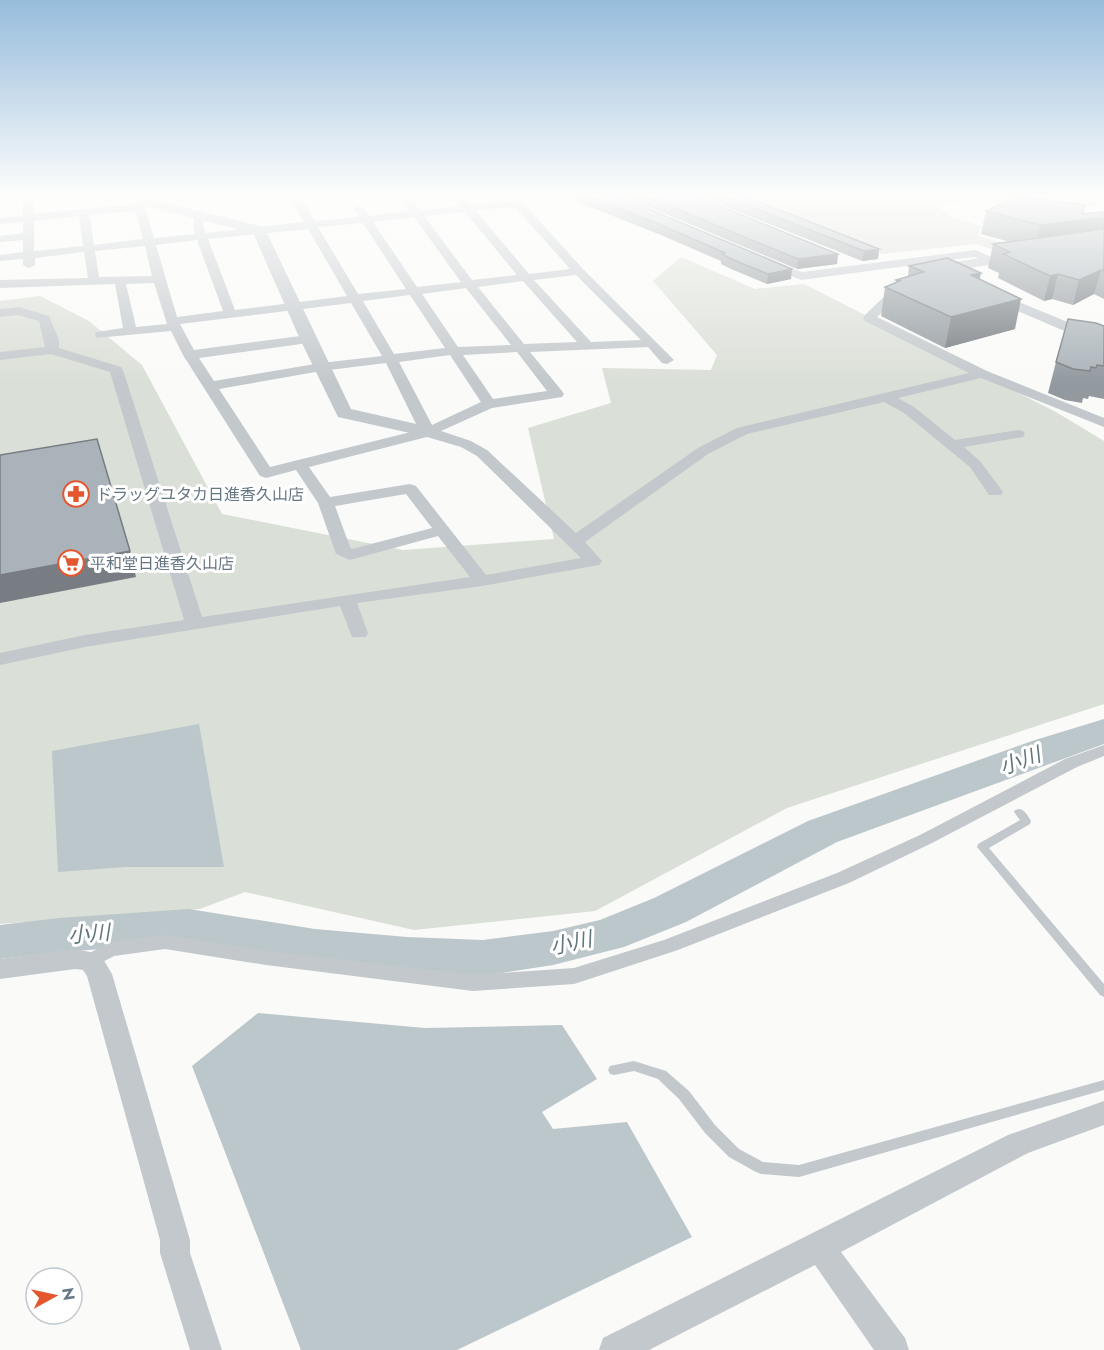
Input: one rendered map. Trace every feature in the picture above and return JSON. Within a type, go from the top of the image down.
[{"type":"street","points":[[29,257],[30,283]]},
{"type":"street","points":[[91,257],[94,281]]},
{"type":"street","points":[[152,257],[174,324],[190,355],[266,473],[428,432],[489,404],[557,394],[448,257]]},
{"type":"street","points":[[209,257],[230,314]]},
{"type":"street","points":[[0,659],[85,641],[347,599],[482,581],[593,561],[482,453],[466,444],[428,432],[344,413],[271,257]]},
{"type":"street","points":[[330,257],[390,357],[428,432]]},
{"type":"street","points":[[391,257],[489,404]]},
{"type":"street","points":[[509,257],[589,347]]},
{"type":"street","points":[[566,257],[667,360]]},
{"type":"street","points":[[760,261],[801,276],[945,257]]},
{"type":"street","points":[[985,257],[992,260]]},
{"type":"street","points":[[1014,257],[933,269],[914,277],[869,318],[982,374],[1104,423]]},
{"type":"street","points":[[842,260],[864,268]]},
{"type":"street","points":[[933,269],[954,278]]},
{"type":"street","points":[[101,335],[230,314],[579,271]]},
{"type":"street","points":[[0,284],[159,279]]},
{"type":"street","points":[[120,280],[130,331]]},
{"type":"street","points":[[975,288],[1104,343]]},
{"type":"street","points":[[0,313],[19,311],[45,319],[52,340],[52,350]]},
{"type":"street","points":[[190,355],[308,339]]},
{"type":"street","points":[[211,386],[390,357],[522,347],[589,347],[652,343]]},
{"type":"street","points":[[0,356],[52,350],[116,370],[195,624]]},
{"type":"street","points":[[575,541],[703,451],[742,431],[982,374]]},
{"type":"street","points":[[886,397],[909,410],[975,464],[995,492]]},
{"type":"street","points":[[950,445],[1018,434]]},
{"type":"street","points":[[300,464],[326,503],[342,550],[350,555],[442,530]]},
{"type":"street","points":[[326,503],[410,489],[482,581]]},
{"type":"street","points":[[347,599],[359,633]]},
{"type":"street","points":[[0,969],[75,958],[91,961],[110,949],[165,942],[288,961],[473,982],[574,976],[671,945],[843,878],[926,839],[1071,763],[1104,750]]},
{"type":"street","points":[[91,961],[99,974],[175,1240],[175,1253],[206,1350]]},
{"type":"street","points":[[615,1350],[1018,1144],[1104,1113]]},
{"type":"street","points":[[820,1247],[894,1350]]},
{"type":"lane","points":[[1019,812],[1026,821],[982,847],[1104,992]]},
{"type":"lane","points":[[614,1070],[634,1066],[662,1076],[684,1095],[710,1129],[734,1153],[761,1168],[800,1171],[1104,1085]]},
{"type":"shaded area","points":[[681,257],[755,289],[804,284],[1056,412],[1104,441],[1104,704],[787,808],[595,911],[414,930],[245,892],[200,909],[0,924],[0,301],[40,296],[89,321],[142,365],[222,514],[403,550],[554,539],[528,428],[611,403],[602,368],[711,370],[717,355],[653,281]]},
{"type":"shaded area","points":[[199,724],[224,867],[125,867],[58,872],[52,751]]},
{"type":"shaded area","points":[[258,1013],[425,1028],[562,1025],[597,1079],[542,1112],[553,1129],[627,1122],[692,1237],[457,1350],[301,1350],[192,1066]]},
{"type":"building","points":[[727,257],[763,257],[792,269],[768,274]]},
{"type":"building","points":[[1009,257],[1104,257],[1104,271],[1101,270],[1079,280],[1058,274],[1050,276]]},
{"type":"building","points":[[947,258],[981,273],[971,275],[1021,299],[951,317],[885,287],[900,281],[896,280],[924,272],[909,266]]},
{"type":"building","points":[[1068,319],[1104,326],[1104,366],[1091,367],[1090,371],[1073,369],[1056,362]]},
{"type":"building","points":[[97,439],[130,551],[0,575],[0,455]]},
{"type":"waterway","name":"小川","points":[[0,942],[59,935],[189,926],[315,946],[407,955],[483,958],[553,948],[608,935],[670,910],[823,831],[1104,731]]},
{"type":"place","name":"ドラッグユタカ日進香久山店","points":[[76,494]]},
{"type":"place","name":"平和堂日進香久山店","points":[[71,563]]}]
